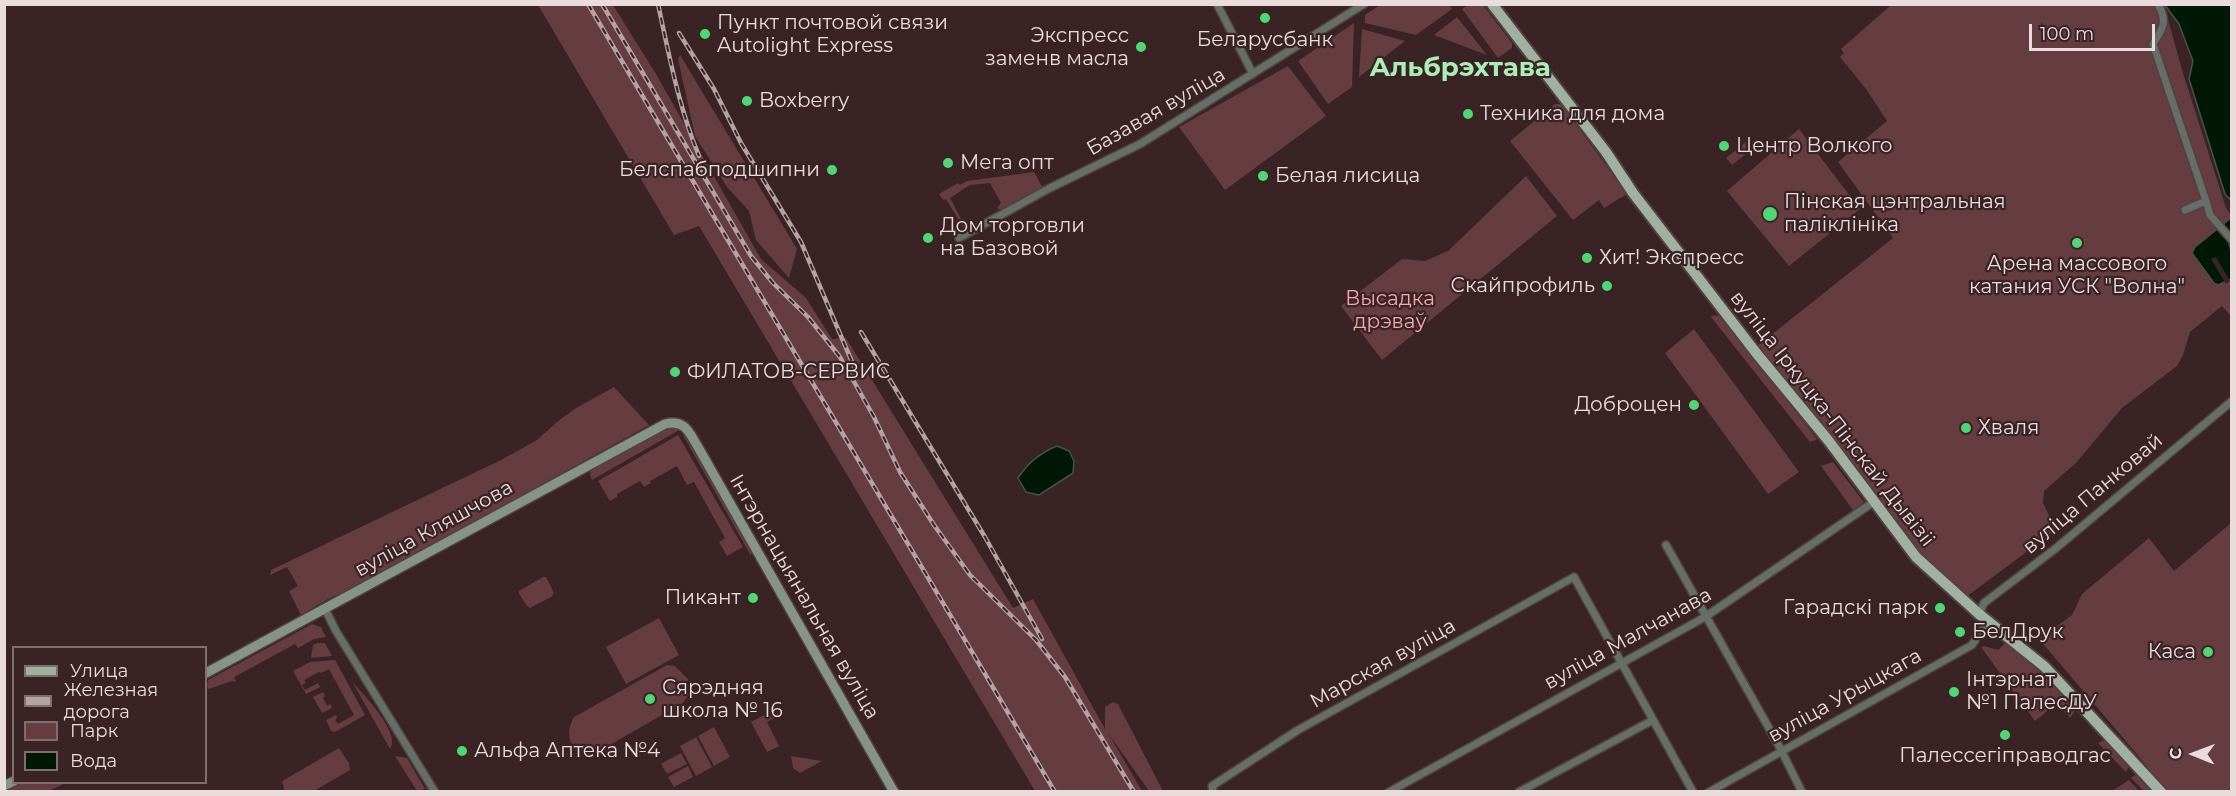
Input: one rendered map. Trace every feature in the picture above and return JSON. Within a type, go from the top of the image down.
[{"type":"main road","name":"вуліца Іркуцка-Пінскай Дывізіі","points":[[1492,4],[1606,152],[1633,193],[1875,501],[1916,557],[2045,667],[2161,792]]},
{"type":"street","points":[[1217,4],[1253,74]]},
{"type":"street","name":"Базавая вуліца","points":[[959,238],[1048,189],[1140,144],[1364,4]]},
{"type":"street","points":[[2158,4],[2164,15],[2163,29],[2153,44],[2211,214],[2232,240]]},
{"type":"street","points":[[2185,210],[2206,201]]},
{"type":"street","name":"вуліца Панковай","points":[[1984,617],[1984,603],[2055,549],[2232,401]]},
{"type":"street","name":"вуліца Кляшчова","points":[[207,673],[658,428],[673,422],[680,423]]},
{"type":"street","name":"Інтэрнацыянальная вуліца","points":[[680,423],[688,430],[698,447],[894,792]]},
{"type":"street","name":"вуліца Малчанава","points":[[1389,792],[1705,617],[1875,501]]},
{"type":"street","points":[[1666,545],[1782,751],[1802,792]]},
{"type":"street","name":"Марская вуліца","points":[[1213,789],[1298,730],[1574,577],[1621,662]]},
{"type":"street","points":[[325,609],[336,631],[435,792]]},
{"type":"street","name":"вуліца Урыцкага","points":[[1709,792],[1972,645],[1984,617]]},
{"type":"street","points":[[1621,662],[1693,792]]},
{"type":"street","points":[[1519,792],[1653,720]]},
{"type":"green space","points":[[538,5],[613,5],[656,74],[761,259],[806,298],[832,339],[846,338],[1013,608],[1033,599],[1105,729],[1105,707],[1113,702],[1118,704],[1163,791],[1149,791],[1108,733],[1142,791],[1035,791],[699,226],[674,235]]},
{"type":"green space","points":[[1380,5],[1449,5],[1452,9],[1416,35],[1365,23],[1365,15]]},
{"type":"green space","points":[[1468,5],[1483,5],[1512,43],[1512,48],[1498,58],[1462,9]]},
{"type":"green space","points":[[1891,5],[2161,5],[2166,12],[2226,208],[2231,215],[2231,316],[2222,306],[2190,332],[2177,366],[2122,408],[2076,463],[2044,491],[2043,503],[2056,530],[1966,597],[1930,566],[1756,347],[1893,238],[1838,162],[1887,121],[1866,89],[1840,57],[1844,53],[1841,49]]},
{"type":"green space","points":[[1457,17],[1487,55],[1434,35]]},
{"type":"green space","points":[[1354,23],[1352,87],[1328,104],[1298,61]]},
{"type":"green space","points":[[1362,29],[1405,41],[1359,77]]},
{"type":"green space","points":[[680,55],[797,249],[789,278],[756,240],[749,211],[727,187],[695,136],[678,59]]},
{"type":"green space","points":[[1288,66],[1326,116],[1225,190],[1179,127]]},
{"type":"green space","points":[[1555,104],[1561,104],[1627,194],[1604,208],[1599,200],[1573,220],[1510,141]]},
{"type":"green space","points":[[1799,129],[1860,209],[1789,266],[1727,191]]},
{"type":"green space","points":[[1746,142],[1752,149],[1732,165],[1726,158]]},
{"type":"green space","points":[[1034,172],[1043,188],[1001,210],[997,208],[1001,203],[990,183],[970,185],[950,198],[966,228],[964,229],[946,199],[943,200],[939,194],[958,183],[960,185],[967,181]]},
{"type":"green space","name":"Высадка дрэваў","points":[[1526,176],[1557,216],[1382,360],[1341,306],[1402,259],[1425,261],[1448,251]]},
{"type":"green space","points":[[1714,315],[1722,317],[1816,440],[1810,442],[1711,317]]},
{"type":"green space","points":[[1694,329],[1799,472],[1768,494],[1665,353]]},
{"type":"green space","points":[[614,387],[649,425],[362,584],[328,599],[301,615],[289,591],[298,586],[287,567],[270,575],[271,570],[501,460],[537,440],[576,408]]},
{"type":"green space","points":[[672,425],[681,429],[592,480],[590,475],[592,468]]},
{"type":"green space","points":[[678,435],[743,547],[727,556],[719,542],[725,538],[694,482],[687,485],[677,466],[650,481],[651,483],[644,487],[640,481],[617,494],[617,497],[610,501],[598,481]]},
{"type":"green space","points":[[683,435],[688,438],[751,552],[751,556]]},
{"type":"green space","points":[[1833,462],[1864,502],[1853,510],[1821,466]]},
{"type":"green space","points":[[2231,523],[2231,791],[2168,791],[2039,639],[2072,615],[2082,594],[2149,538],[2174,571]]},
{"type":"green space","points":[[546,577],[554,593],[551,597],[530,608],[519,591]]},
{"type":"green space","points":[[659,618],[679,655],[626,684],[606,647]]},
{"type":"green space","points":[[312,624],[321,627],[326,637],[314,639],[298,648],[295,644],[234,677],[236,682],[232,681],[209,689],[207,687],[208,680]]},
{"type":"green space","points":[[325,643],[332,656],[311,658],[313,645]]},
{"type":"green space","points":[[2005,643],[2047,676],[2073,707],[2075,711],[2070,718],[2057,703],[2035,721],[1981,647],[1998,650]]},
{"type":"green space","points":[[335,660],[365,715],[335,732],[331,731],[326,720],[336,715],[335,720],[338,724],[354,715],[329,669],[304,680],[306,683],[302,685],[305,690],[318,683],[320,687],[306,694],[293,671],[310,662]]},
{"type":"green space","points":[[667,665],[675,666],[688,679],[688,696],[683,703],[594,754],[575,748],[569,737],[574,717]]},
{"type":"green space","points":[[353,683],[373,705],[386,725],[391,734],[390,749]]},
{"type":"green space","points":[[323,692],[327,706],[330,704],[332,708],[322,713],[313,697]]},
{"type":"green space","points":[[772,711],[776,717],[767,722],[779,746],[767,752],[751,722]]},
{"type":"green space","points":[[714,727],[730,757],[714,766],[698,736]]},
{"type":"green space","points":[[696,737],[712,767],[696,776],[680,746]]},
{"type":"green space","points":[[2105,740],[2129,766],[2126,772],[2098,743]]},
{"type":"green space","points":[[339,748],[349,763],[350,770],[314,791],[285,791],[282,782],[284,780]]},
{"type":"green space","points":[[681,753],[687,764],[667,774],[661,764]]},
{"type":"green space","points":[[395,756],[407,758],[425,789],[417,791]]},
{"type":"green space","points":[[791,756],[822,761],[800,773],[793,768]]},
{"type":"green space","points":[[688,766],[693,777],[674,787],[668,777]]},
{"type":"green space","points":[[2135,775],[2139,776],[2153,791],[2144,791],[2131,778]]},
{"type":"green space","points":[[2129,780],[2139,791],[2112,791]]},
{"type":"green space","points":[[20,784],[63,784],[49,791],[7,791]]},
{"type":"water","points":[[2165,5],[2231,5],[2231,200],[2225,194],[2189,79],[2193,61],[2179,24]]},
{"type":"water","points":[[2231,218],[2229,244],[2231,279],[2218,285],[2214,283],[2192,253],[2195,247]]},
{"type":"water","points":[[1057,446],[1069,451],[1074,461],[1073,473],[1039,495],[1026,492],[1018,478],[1035,459]]},
{"type":"pier","points":[[2216,257],[2230,281],[2226,284],[2211,259]]},
{"type":"railway","points":[[588,4],[1055,792]]},
{"type":"railway","points":[[602,4],[751,256],[773,283],[808,317],[840,357],[874,417],[900,472],[934,525],[970,575],[1036,640],[1065,677],[1134,792]]},
{"type":"railway","points":[[658,4],[680,100],[699,156]]},
{"type":"railway","points":[[679,33],[714,89],[741,143],[801,242],[855,369]]},
{"type":"railway","points":[[861,332],[985,537],[1042,639]]},
{"type":"place","name":"Беларусбанк","points":[[1265,18]]},
{"type":"place","name":"Пункт почтовой связи Autolight Express","points":[[705,34]]},
{"type":"place","name":"Экспресс заменв масла","points":[[1141,47]]},
{"type":"place","name":"Boxberry","points":[[747,101]]},
{"type":"place","name":"Техника для дома","points":[[1468,114]]},
{"type":"place","name":"Центр Волкого","points":[[1724,146]]},
{"type":"place","name":"Мега опт","points":[[948,163]]},
{"type":"place","name":"Белспабподшипни","points":[[832,170]]},
{"type":"place","name":"Белая лисица","points":[[1263,176]]},
{"type":"place","name":"Пінская цэнтральная паліклініка","points":[[1770,214]]},
{"type":"place","name":"Дом торговли на Базовой","points":[[928,238]]},
{"type":"place","name":"Арена массового катания УСК \"Волна\"","points":[[2077,243]]},
{"type":"place","name":"Хит! Экспресс","points":[[1587,258]]},
{"type":"place","name":"Скайпрофиль","points":[[1607,286]]},
{"type":"place","name":"ФИЛАТОВ-СЕРВИС","points":[[675,372]]},
{"type":"place","name":"Доброцен","points":[[1694,405]]},
{"type":"place","name":"Хваля","points":[[1966,428]]},
{"type":"place","name":"Пикант","points":[[753,598]]},
{"type":"place","name":"Гарадскі парк","points":[[1940,608]]},
{"type":"place","name":"БелДрук","points":[[1960,632]]},
{"type":"place","name":"Каса","points":[[2208,652]]},
{"type":"place","name":"Інтэрнат №1 ПалесДУ","points":[[1954,692]]},
{"type":"place","name":"Сярэдняя школа № 16","points":[[650,699]]},
{"type":"place","name":"Палессегіправодгас","points":[[2005,735]]},
{"type":"place","name":"Альфа Аптека №4","points":[[462,751]]},
{"type":"district","name":"Альбрэхтава","points":[[1460,68]]}]
